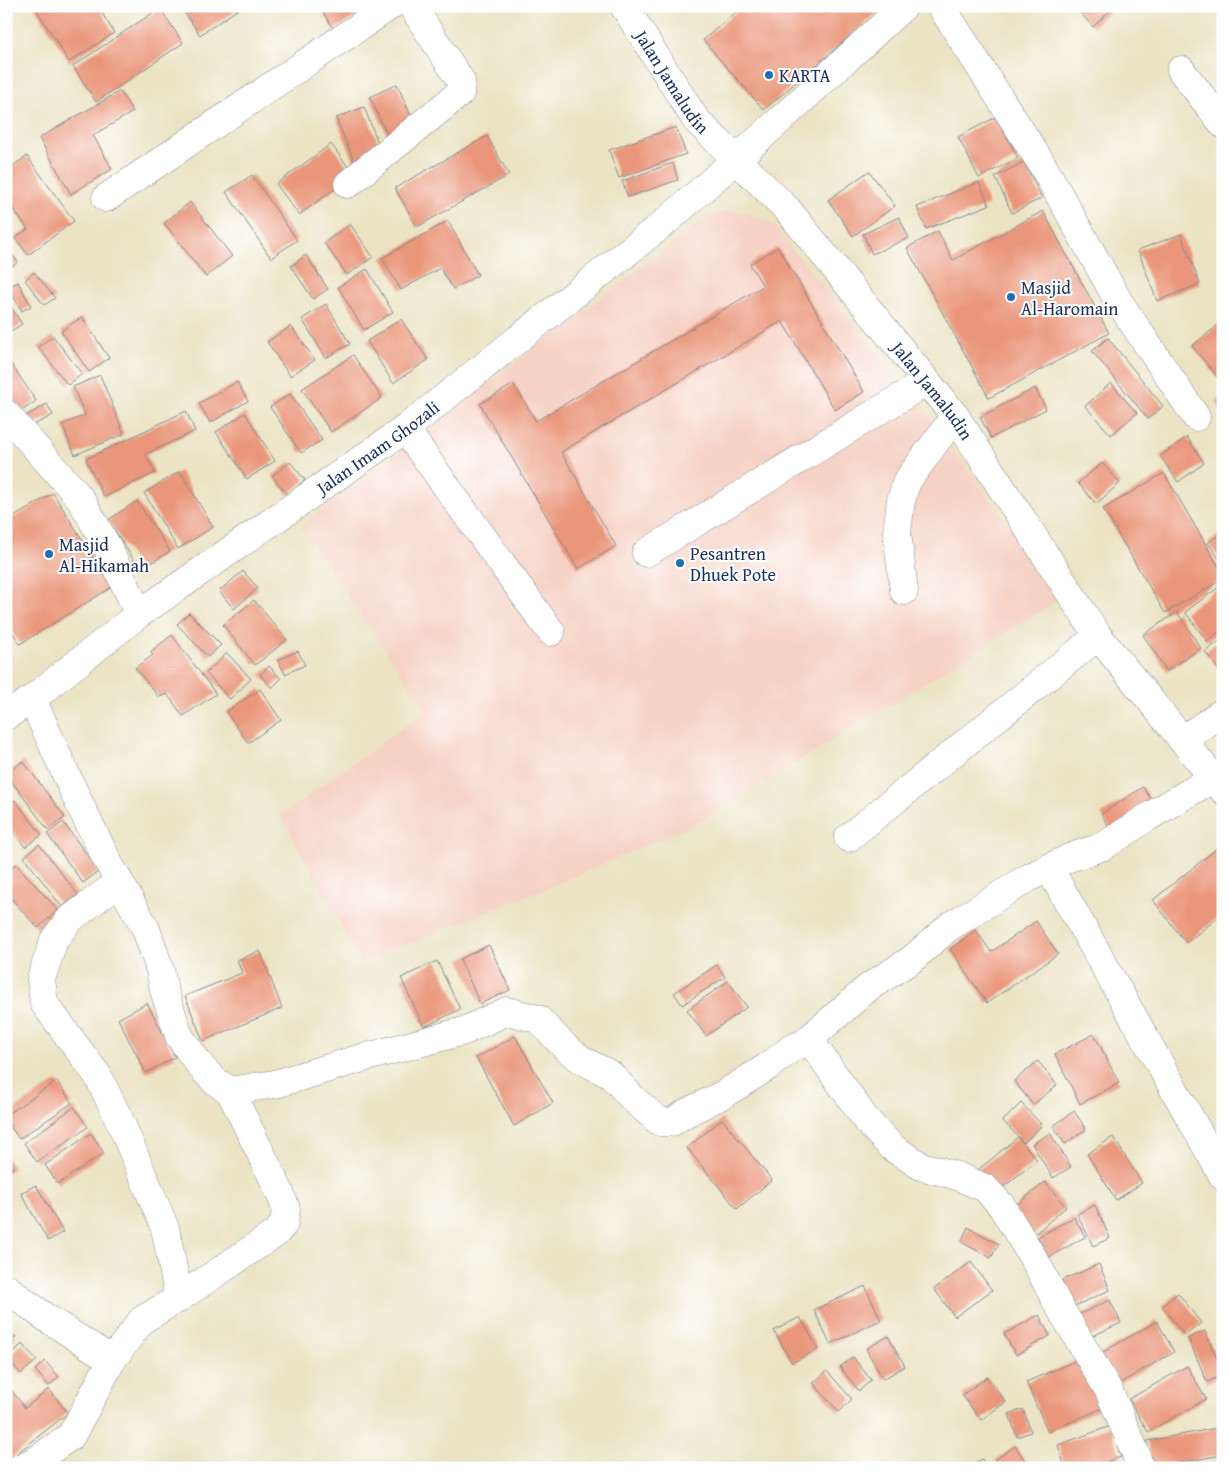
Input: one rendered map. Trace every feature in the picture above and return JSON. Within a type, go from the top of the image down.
[{"type":"street","points":[[106,198],[390,6]]},
{"type":"street","points":[[348,184],[460,93],[461,81],[412,6]]},
{"type":"street","name":"Jalan Jamaludin","points":[[624,6],[696,120],[787,209],[955,416],[1098,636],[1217,784]]},
{"type":"street","name":"Jalan Imam Ghozali","points":[[6,716],[32,699],[139,614],[405,429],[669,219],[904,6]]},
{"type":"street","points":[[941,6],[1043,166],[1119,302],[1196,417]]},
{"type":"street","points":[[1182,70],[1223,124]]},
{"type":"street","points":[[646,553],[926,382]]},
{"type":"street","points":[[6,414],[80,498],[107,546],[139,614]]},
{"type":"street","points":[[904,591],[897,532],[901,500],[907,481],[955,416]]},
{"type":"street","points":[[405,429],[550,632]]},
{"type":"street","points":[[848,838],[1098,636]]},
{"type":"street","points":[[20,1468],[35,1461],[71,1436],[112,1360],[142,1320],[179,1298],[276,1233],[284,1224],[286,1209],[279,1190],[230,1091],[215,1081],[202,1068],[179,1036],[146,929],[119,882],[79,803],[32,699]]},
{"type":"street","points":[[1182,740],[1223,712]]},
{"type":"street","points":[[230,1091],[253,1089],[275,1084],[464,1031],[507,1011],[538,1019],[566,1048],[582,1060],[611,1075],[633,1099],[660,1122],[672,1122],[724,1094],[767,1067],[792,1048],[808,1042],[809,1039],[869,987],[910,960],[949,927],[1028,878],[1069,858],[1104,846],[1148,817],[1217,784]]},
{"type":"street","points":[[1049,868],[1223,1176]]},
{"type":"street","points":[[119,882],[69,920],[54,940],[41,979],[44,1003],[98,1076],[120,1121],[165,1228],[179,1298]]},
{"type":"street","points":[[809,1039],[867,1121],[894,1148],[921,1166],[957,1176],[985,1188],[1001,1205],[1109,1391],[1136,1454],[1139,1468]]},
{"type":"street","points":[[6,1288],[45,1318],[112,1360]]},
{"type":"shaded area","name":"Pesantren Dhuek Pote","points":[[725,211],[749,213],[771,223],[923,408],[1062,598],[702,821],[564,881],[361,962],[281,816],[427,710],[300,527],[706,218]]},
{"type":"building","points":[[34,6],[98,6],[114,33],[69,62]]},
{"type":"building","points":[[180,6],[243,6],[200,35]]},
{"type":"building","points":[[319,6],[371,6],[334,30]]},
{"type":"building","name":"KARTA","points":[[743,6],[885,6],[764,110],[703,40]]},
{"type":"building","points":[[1074,6],[1115,6],[1093,27]]},
{"type":"building","points":[[160,8],[183,43],[96,102],[73,66]]},
{"type":"building","points":[[397,84],[414,123],[387,135],[370,97]]},
{"type":"building","points":[[120,91],[133,112],[93,135],[112,169],[71,194],[39,138]]},
{"type":"building","points":[[364,107],[381,150],[354,161],[336,118]]},
{"type":"building","points":[[996,117],[1018,158],[979,178],[958,137]]},
{"type":"building","points":[[676,127],[686,154],[619,178],[609,150]]},
{"type":"building","points":[[487,136],[509,175],[417,227],[395,188]]},
{"type":"building","points":[[331,144],[354,175],[299,215],[276,184]]},
{"type":"building","points":[[27,156],[74,221],[28,255],[15,238],[28,229],[6,199],[6,171]]},
{"type":"building","points":[[1024,162],[1042,198],[1012,213],[995,177]]},
{"type":"building","points":[[673,163],[678,180],[628,197],[622,181]]},
{"type":"building","points":[[869,171],[895,206],[853,236],[828,200]]},
{"type":"building","points":[[252,175],[297,240],[271,258],[226,192]]},
{"type":"building","points":[[979,182],[989,205],[926,229],[917,207]]},
{"type":"building","points":[[190,202],[232,256],[206,277],[164,223]]},
{"type":"building","name":"Masjid Al-Haromain","points":[[1043,211],[1109,333],[989,398],[907,248],[938,231],[953,260]]},
{"type":"building","points":[[899,217],[909,238],[872,254],[863,234]]},
{"type":"building","points":[[448,221],[478,275],[453,289],[440,268],[401,290],[382,258]]},
{"type":"building","points":[[350,224],[373,257],[347,275],[324,243]]},
{"type":"building","points":[[1181,234],[1200,284],[1157,301],[1138,250]]},
{"type":"building","points":[[6,247],[18,262],[6,271]]},
{"type":"building","points":[[778,247],[864,392],[835,410],[782,321],[561,452],[616,546],[578,569],[480,404],[514,384],[536,421],[763,286],[750,264]]},
{"type":"building","points":[[306,255],[328,289],[313,299],[291,266]]},
{"type":"building","points":[[367,269],[393,312],[364,330],[338,287]]},
{"type":"building","points":[[34,272],[55,298],[44,305],[25,280]]},
{"type":"building","points":[[18,282],[31,306],[22,311],[8,287]]},
{"type":"building","points":[[6,299],[22,324],[6,334]]},
{"type":"building","points":[[326,304],[350,344],[326,358],[302,319]]},
{"type":"building","points":[[82,317],[109,358],[89,372],[61,331]]},
{"type":"building","points":[[401,319],[428,360],[393,383],[367,341]]},
{"type":"building","points":[[1223,321],[1223,384],[1192,346]]},
{"type":"building","points":[[291,326],[315,360],[290,376],[267,342]]},
{"type":"building","points":[[53,336],[82,374],[68,385],[38,347]]},
{"type":"building","points":[[1108,338],[1163,406],[1148,419],[1092,351]]},
{"type":"building","points":[[353,355],[382,398],[331,432],[302,389]]},
{"type":"building","points":[[8,359],[36,401],[17,414],[6,398],[6,361]]},
{"type":"building","points":[[100,375],[124,434],[75,455],[62,425],[85,415],[73,387]]},
{"type":"building","points":[[237,382],[248,401],[210,423],[199,403]]},
{"type":"building","points":[[1111,383],[1137,413],[1111,435],[1085,406]]},
{"type":"building","points":[[1035,388],[1046,409],[991,438],[980,417]]},
{"type":"building","points":[[290,394],[322,440],[301,453],[270,407]]},
{"type":"building","points":[[1223,397],[1223,411],[1216,402]]},
{"type":"building","points":[[47,404],[53,415],[30,427],[24,417]]},
{"type":"building","points":[[186,411],[195,431],[146,454],[155,473],[104,497],[86,459]]},
{"type":"building","points":[[245,413],[275,461],[247,479],[216,432]]},
{"type":"building","points":[[1187,437],[1204,463],[1178,482],[1160,456]]},
{"type":"building","points":[[290,462],[305,480],[288,495],[272,476]]},
{"type":"building","points":[[1102,463],[1120,483],[1096,504],[1078,483]]},
{"type":"building","points":[[180,471],[213,527],[178,549],[144,493]]},
{"type":"building","points":[[1164,473],[1223,574],[1223,579],[1165,613],[1103,509]]},
{"type":"building","name":"Masjid Al-Hikamah","points":[[53,493],[112,587],[20,644],[6,622],[6,522]]},
{"type":"building","points":[[137,501],[170,551],[140,570],[108,520]]},
{"type":"building","points":[[1223,532],[1223,564],[1208,543]]},
{"type":"building","points":[[243,571],[258,588],[234,609],[219,591]]},
{"type":"building","points":[[1223,584],[1223,629],[1207,641],[1185,612]]},
{"type":"building","points":[[254,600],[287,640],[255,665],[223,625]]},
{"type":"building","points":[[1177,612],[1201,648],[1167,671],[1143,635]]},
{"type":"building","points":[[189,613],[221,645],[208,657],[177,624]]},
{"type":"building","points":[[172,635],[216,694],[183,716],[167,694],[159,697],[135,668],[153,655],[150,652]]},
{"type":"building","points":[[1223,638],[1223,675],[1205,652]]},
{"type":"building","points":[[298,651],[305,665],[285,674],[278,660]]},
{"type":"building","points":[[227,653],[251,679],[230,699],[206,673]]},
{"type":"building","points":[[269,666],[281,679],[272,688],[260,675]]},
{"type":"building","points":[[260,689],[281,720],[248,743],[226,712]]},
{"type":"building","points":[[23,761],[65,817],[48,830],[6,774]]},
{"type":"building","points":[[1143,787],[1156,807],[1114,834],[1101,814]]},
{"type":"building","points":[[15,800],[42,835],[25,847],[6,823],[6,806]]},
{"type":"building","points":[[63,822],[99,871],[83,883],[47,834]]},
{"type":"building","points":[[39,844],[78,895],[62,907],[24,857]]},
{"type":"building","points":[[1216,849],[1223,858],[1223,914],[1186,943],[1153,900]]},
{"type":"building","points":[[16,864],[58,910],[38,928],[6,893],[6,872]]},
{"type":"building","points":[[1036,921],[1058,954],[987,1003],[950,949],[976,930],[991,952]]},
{"type":"building","points":[[489,945],[510,990],[480,1004],[460,959]]},
{"type":"building","points":[[260,951],[282,1008],[203,1041],[185,996],[242,973],[237,960]]},
{"type":"building","points":[[437,961],[460,1009],[424,1027],[401,978]]},
{"type":"building","points":[[717,965],[725,977],[682,1005],[674,993]]},
{"type":"building","points":[[728,981],[747,1007],[706,1036],[687,1010]]},
{"type":"building","points":[[147,1003],[175,1057],[146,1073],[118,1019]]},
{"type":"building","points":[[1094,1034],[1119,1083],[1080,1104],[1055,1054]]},
{"type":"building","points":[[515,1036],[553,1103],[514,1126],[476,1058]]},
{"type":"building","points":[[1038,1061],[1057,1085],[1033,1105],[1014,1081]]},
{"type":"building","points":[[57,1081],[72,1103],[19,1139],[6,1120],[6,1115]]},
{"type":"building","points":[[1021,1103],[1042,1125],[1024,1143],[1003,1121]]},
{"type":"building","points":[[74,1107],[88,1127],[37,1162],[24,1143]]},
{"type":"building","points":[[1074,1111],[1086,1129],[1065,1144],[1053,1126]]},
{"type":"building","points":[[722,1119],[772,1180],[737,1209],[687,1148]]},
{"type":"building","points":[[91,1133],[104,1153],[58,1184],[45,1165]]},
{"type":"building","points":[[1050,1133],[1071,1167],[1053,1178],[1032,1144]]},
{"type":"building","points":[[1018,1137],[1037,1160],[996,1193],[978,1170]]},
{"type":"building","points":[[1113,1137],[1142,1183],[1116,1200],[1087,1154]]},
{"type":"building","points":[[6,1156],[13,1169],[6,1173]]},
{"type":"building","points":[[1045,1182],[1066,1207],[1030,1238],[1008,1212]]},
{"type":"building","points":[[36,1185],[63,1232],[48,1241],[21,1193]]},
{"type":"building","points":[[1095,1205],[1110,1238],[1093,1246],[1077,1214]]},
{"type":"building","points":[[1074,1217],[1085,1237],[1049,1257],[1038,1237]]},
{"type":"building","points":[[968,1227],[999,1244],[991,1258],[961,1242]]},
{"type":"building","points":[[971,1262],[992,1290],[955,1317],[934,1289]]},
{"type":"building","points":[[1099,1264],[1110,1290],[1068,1309],[1056,1283]]},
{"type":"building","points":[[865,1286],[881,1320],[830,1344],[814,1310]]},
{"type":"building","points":[[1178,1293],[1201,1323],[1185,1336],[1162,1306]]},
{"type":"building","points":[[1110,1300],[1121,1323],[1084,1340],[1074,1317]]},
{"type":"building","points":[[1039,1315],[1050,1336],[1016,1355],[1004,1334]]},
{"type":"building","points":[[800,1317],[818,1349],[792,1363],[774,1331]]},
{"type":"building","points":[[1157,1321],[1174,1352],[1115,1386],[1098,1355]]},
{"type":"building","points":[[6,1327],[16,1337],[6,1346]]},
{"type":"building","points":[[1205,1331],[1223,1372],[1223,1375],[1207,1382],[1188,1338]]},
{"type":"building","points":[[888,1336],[905,1366],[883,1379],[866,1349]]},
{"type":"building","points":[[22,1344],[37,1360],[21,1374],[7,1358]]},
{"type":"building","points":[[853,1357],[871,1380],[859,1391],[840,1367]]},
{"type":"building","points":[[1084,1357],[1105,1407],[1048,1432],[1026,1382]]},
{"type":"building","points":[[45,1361],[59,1377],[49,1386],[35,1370]]},
{"type":"building","points":[[1187,1366],[1206,1399],[1148,1432],[1129,1399]]},
{"type":"building","points":[[827,1371],[852,1399],[839,1412],[813,1383]]},
{"type":"building","points":[[987,1377],[1006,1402],[981,1420],[962,1395]]},
{"type":"building","points":[[9,1387],[25,1408],[49,1389],[68,1413],[6,1462],[6,1389]]},
{"type":"building","points":[[1023,1409],[1031,1432],[1017,1437],[1009,1414]]},
{"type":"building","points":[[1111,1426],[1121,1457],[1088,1468],[1065,1468],[1058,1445]]},
{"type":"building","points":[[1217,1428],[1222,1455],[1152,1468],[1147,1441]]},
{"type":"building","points":[[1015,1446],[1030,1468],[1000,1468],[995,1460]]},
{"type":"building","points":[[982,1459],[987,1468],[969,1468]]},
{"type":"building","points":[[1223,1461],[1223,1468],[1197,1468],[1197,1467]]},
{"type":"place","name":"KARTA","points":[[769,75]]},
{"type":"place","name":"Masjid Al-Haromain","points":[[1011,297]]},
{"type":"place","name":"Masjid Al-Hikamah","points":[[49,554]]},
{"type":"place","name":"Pesantren Dhuek Pote","points":[[680,563]]}]
